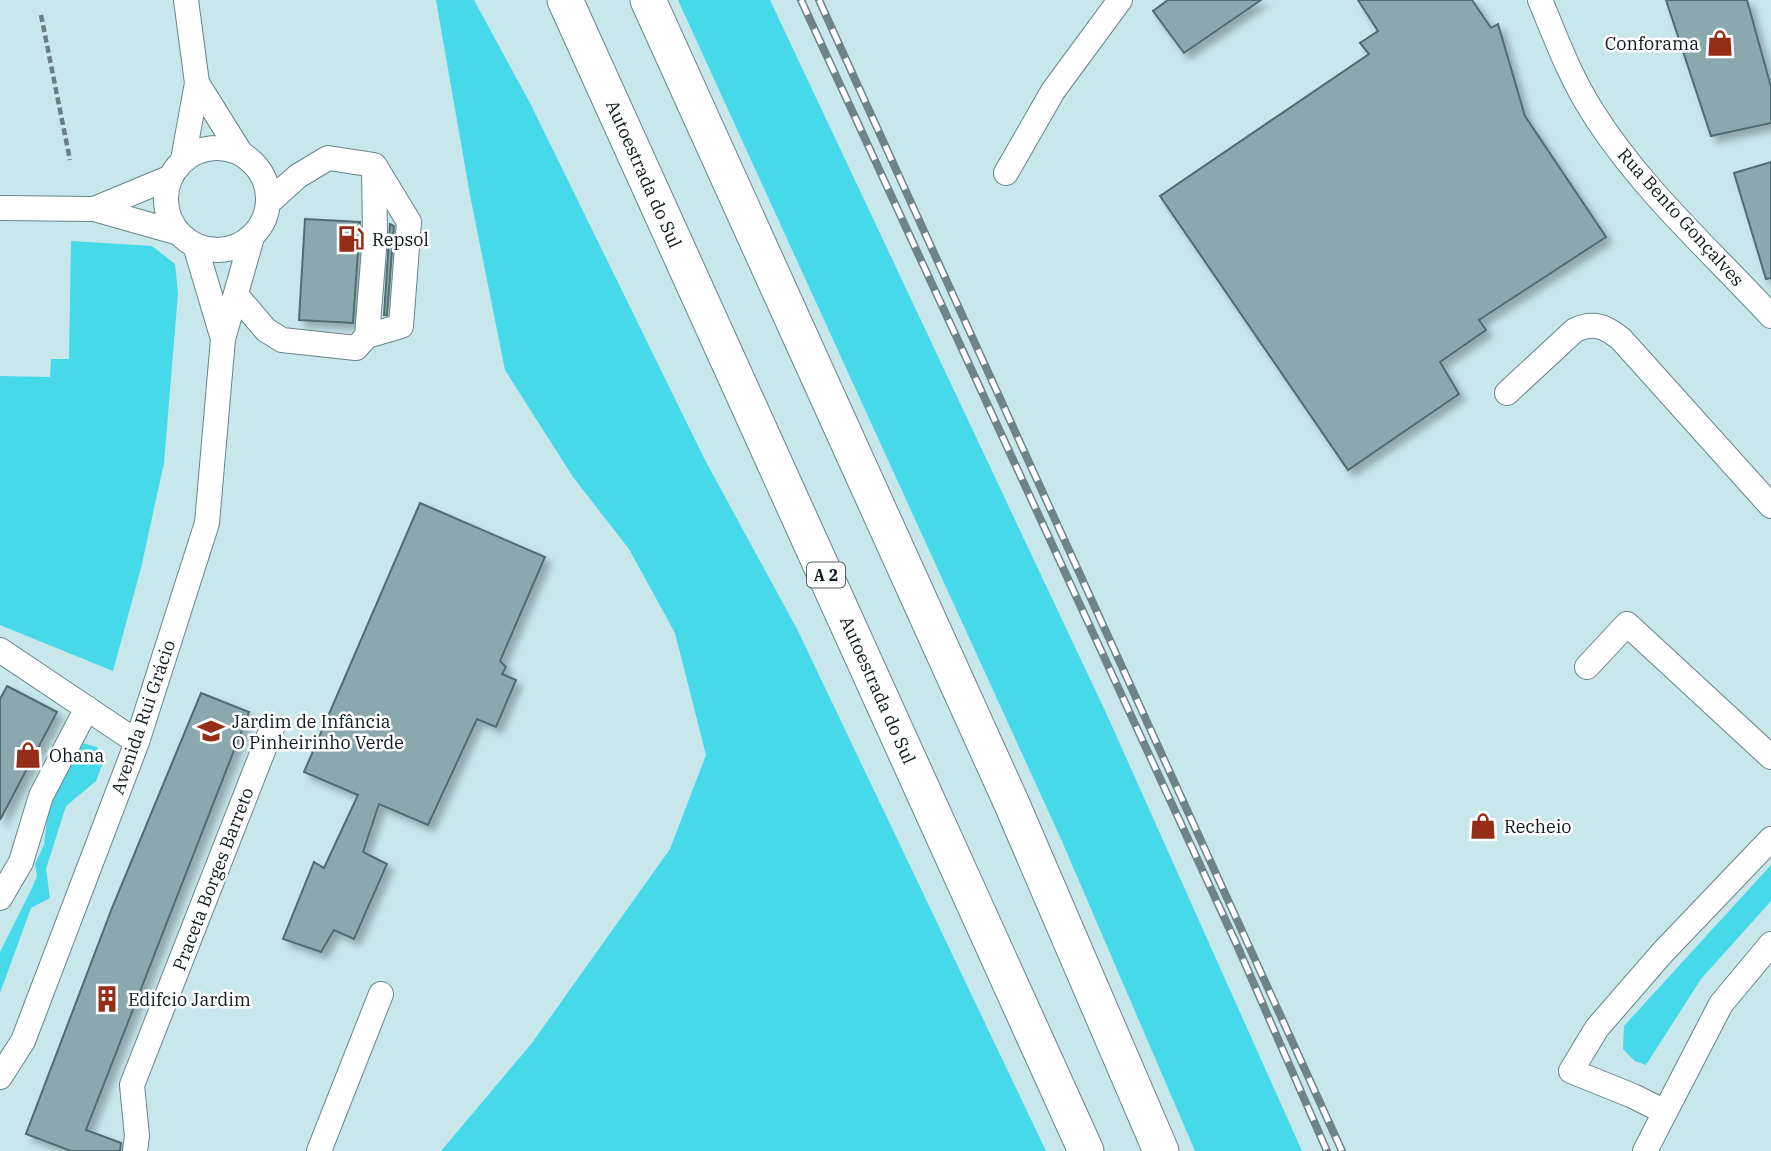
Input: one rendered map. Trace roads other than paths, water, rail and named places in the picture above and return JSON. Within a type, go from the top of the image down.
[{"type":"highway","name":"Autoestrada do Sul","points":[[565,0],[1086,1151]]},
{"type":"highway","points":[[648,0],[1011,802],[1161,1151]]},
{"type":"street","points":[[186,0],[197,83],[177,168],[166,196],[169,216],[187,239]]},
{"type":"street","points":[[1006,173],[1053,91],[1120,0]]},
{"type":"street","name":"Rua Bento Gonçalves","points":[[1540,0],[1564,59],[1591,111],[1636,172],[1771,316]]},
{"type":"street","points":[[0,208],[94,209],[215,250],[235,248],[252,237],[264,221],[269,202],[266,182],[256,164],[240,152],[197,83]]},
{"type":"street","points":[[94,209],[177,168],[200,150],[220,147],[240,152]]},
{"type":"street","points":[[236,295],[266,330],[282,340],[356,348],[367,336],[401,326],[409,222],[374,165],[328,158],[298,176],[269,202]]},
{"type":"street","points":[[367,336],[375,237],[374,165]]},
{"type":"street","name":"Avenida Rui Grácio","points":[[0,1077],[23,1041],[137,743],[207,523],[223,339],[252,237]]},
{"type":"street","name":"Avenida Rui Grácio","points":[[187,239],[223,339]]},
{"type":"street","points":[[1507,393],[1575,330],[1585,325],[1597,325],[1611,331],[1621,340],[1767,493]]},
{"type":"street","points":[[1771,757],[1628,624],[1591,672],[1628,647],[1685,695],[1771,776]]},
{"type":"street","points":[[0,650],[137,743]]},
{"type":"street","points":[[0,898],[21,862],[41,796],[87,708]]},
{"type":"street","name":"Praceta Borges Barreto","points":[[135,1151],[137,1136],[132,1085],[272,728]]},
{"type":"street","points":[[1665,1112],[1571,1070],[1597,1028],[1646,971],[1771,839]]},
{"type":"street","points":[[1645,1151],[1721,1004],[1771,944]]},
{"type":"street","points":[[319,1151],[381,994]]},
{"type":"railway","points":[[801,0],[1236,943],[1327,1151]]},
{"type":"railway","points":[[819,0],[1342,1151]]},
{"type":"place","name":"Conforama","points":[[1720,43]]},
{"type":"place","name":"Repsol","points":[[351,239]]},
{"type":"place","name":"Jardim de Infância O Pinheirinho Verde","points":[[211,731]]},
{"type":"place","name":"Ohana","points":[[28,755]]},
{"type":"place","name":"Recheio","points":[[1483,826]]},
{"type":"place","name":"Edifcio Jardim","points":[[107,999]]}]
